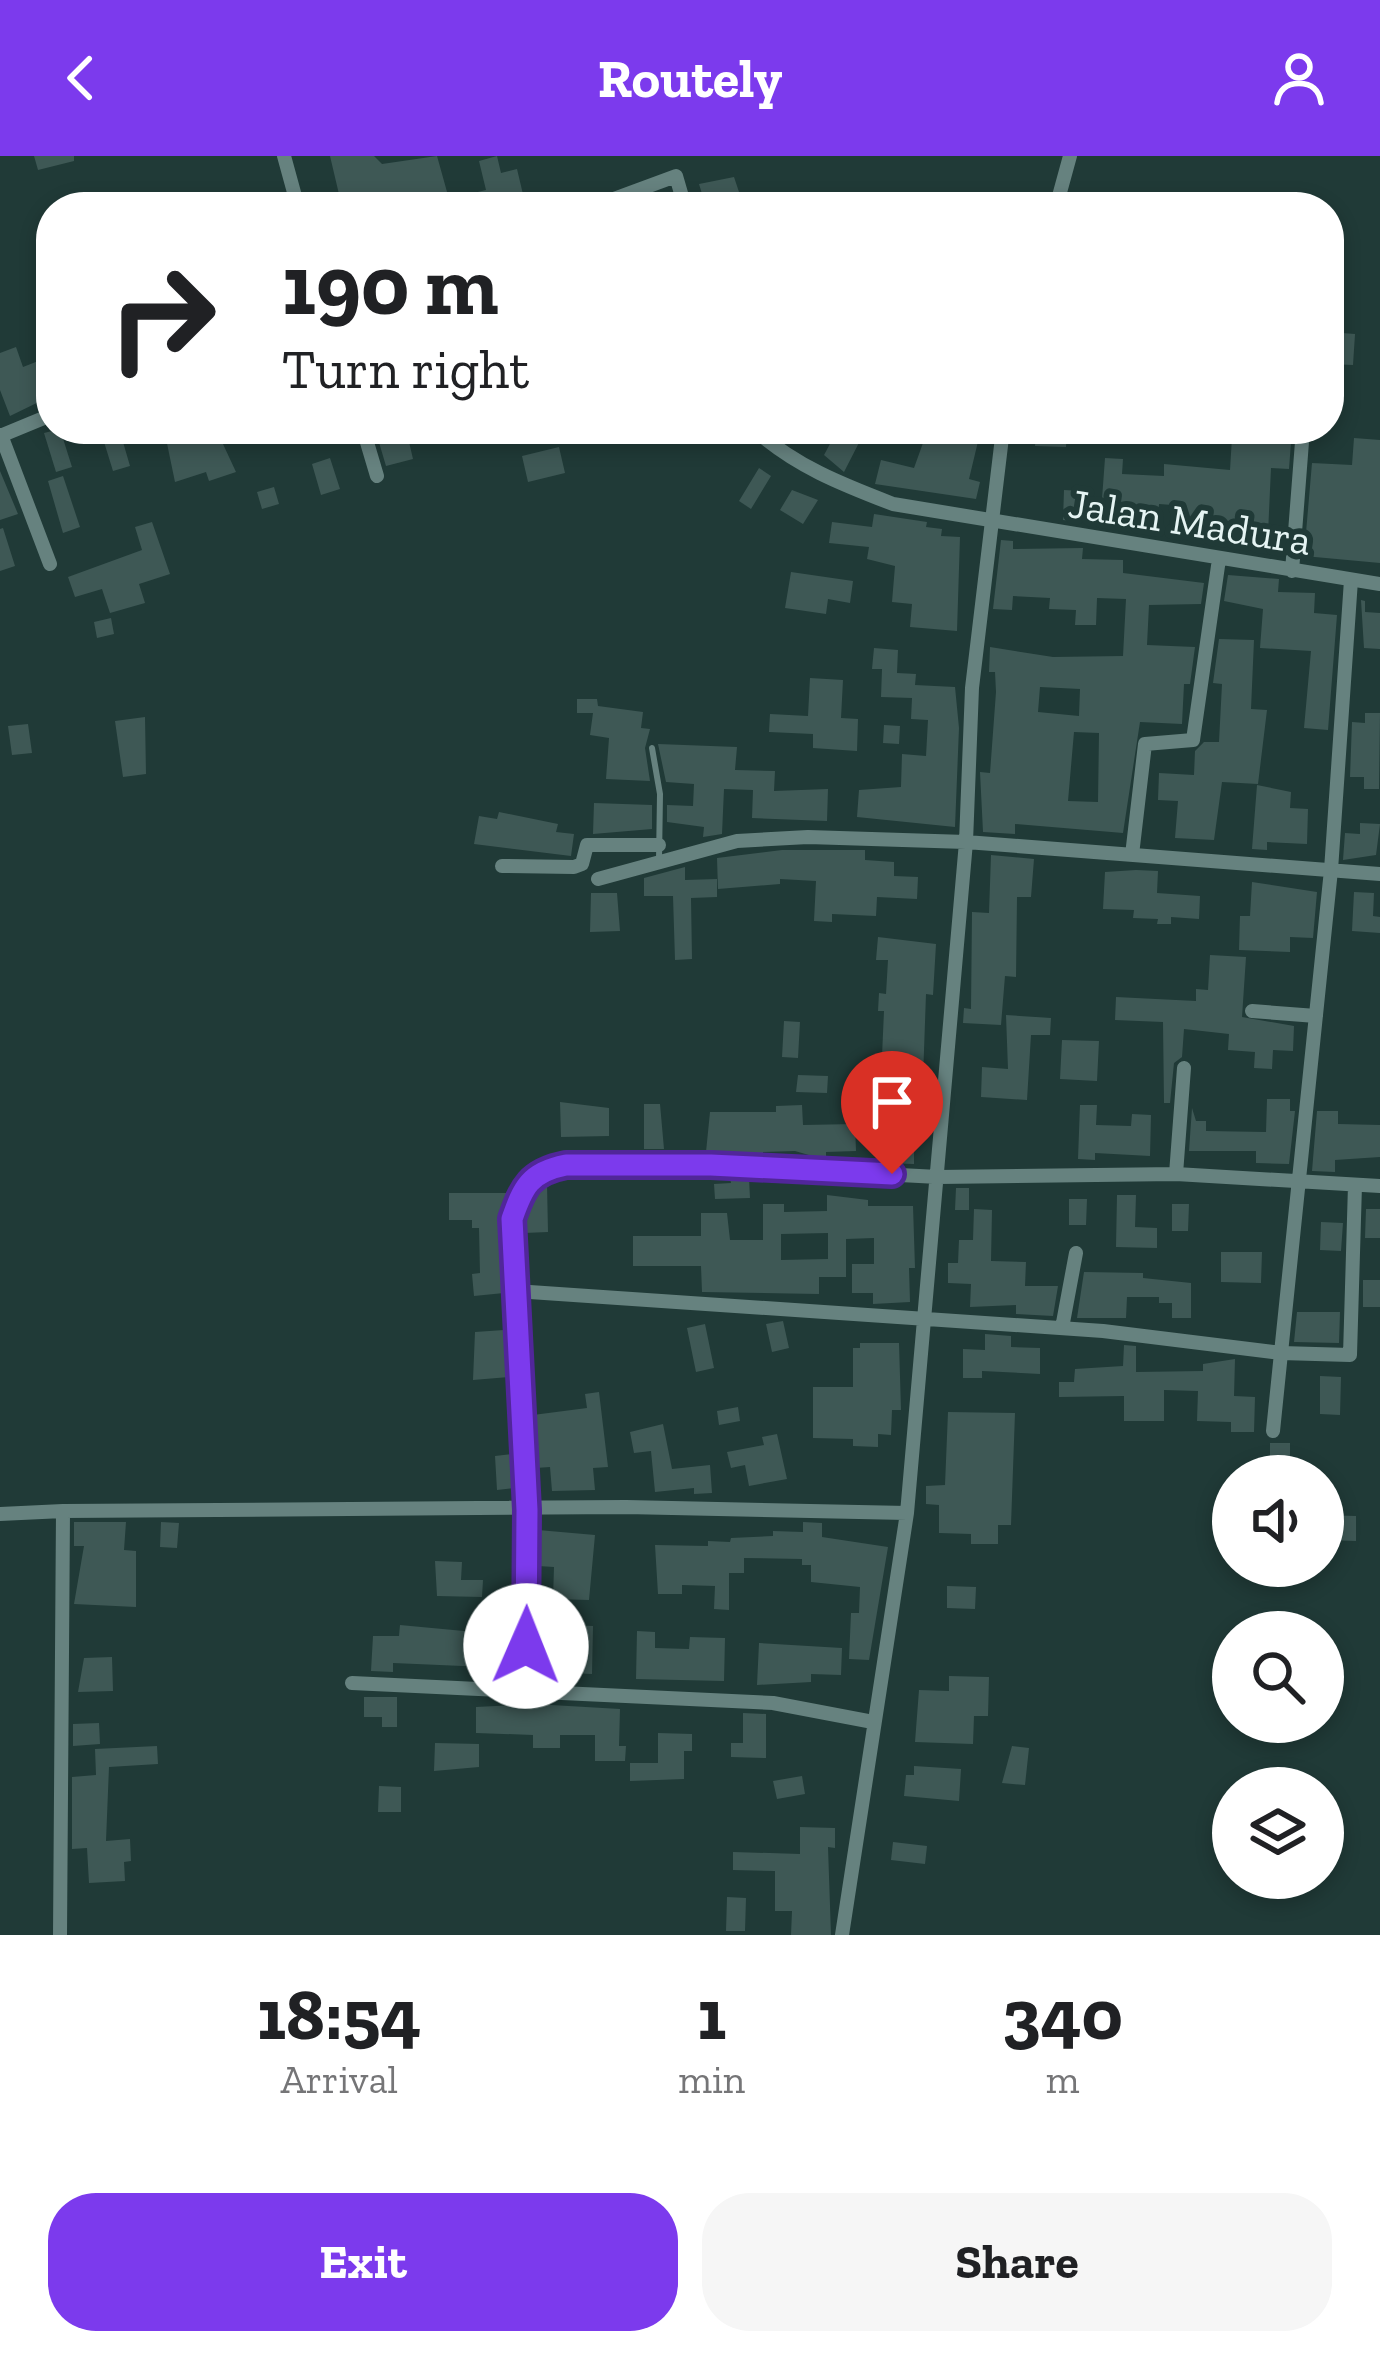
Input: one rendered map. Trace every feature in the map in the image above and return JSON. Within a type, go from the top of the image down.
[{"type":"street","points":[[284,156],[294,192]]},
{"type":"street","points":[[672,156],[681,192]]},
{"type":"street","points":[[1061,192],[1070,156]]},
{"type":"street","points":[[633,192],[676,176]]},
{"type":"street","points":[[36,421],[1,436],[50,563]]},
{"type":"street","points":[[367,444],[377,476]]},
{"type":"street","name":"Jalan Madura","points":[[775,444],[819,476],[893,504],[1380,584]]},
{"type":"street","points":[[842,1935],[908,1513],[966,842],[972,688],[1001,444]]},
{"type":"street","points":[[1292,571],[1302,444]]},
{"type":"street","points":[[1132,855],[1145,743],[1192,740],[1219,559]]},
{"type":"street","points":[[1274,1431],[1331,870],[1352,580]]},
{"type":"street","points":[[502,866],[574,867],[582,864],[586,845],[659,852],[776,838],[966,842],[1380,874]]},
{"type":"street","points":[[598,879],[659,852]]},
{"type":"street","points":[[1252,1011],[1316,1016]]},
{"type":"street","points":[[1176,1174],[1184,1068]]},
{"type":"street","points":[[525,1691],[527,1510],[512,1219],[526,1183],[546,1169],[711,1165],[938,1177],[1176,1174],[1380,1186]]},
{"type":"street","points":[[515,1291],[1062,1328],[1281,1353],[1350,1355],[1355,1185]]},
{"type":"street","points":[[1062,1328],[1076,1253]]},
{"type":"street","points":[[0,1514],[130,1507],[908,1513]]},
{"type":"street","points":[[60,1935],[63,1511]]},
{"type":"street","points":[[352,1683],[773,1703],[873,1722]]},
{"type":"lane","points":[[652,748],[659,794],[659,852]]},
{"type":"building","points":[[34,156],[74,156],[74,161],[38,170]]},
{"type":"building","points":[[330,156],[374,156],[382,164],[437,156],[447,192],[338,192]]},
{"type":"building","points":[[497,156],[501,173],[517,169],[522,192],[478,192],[486,190],[479,161]]},
{"type":"building","points":[[734,177],[739,192],[701,192],[699,184]]},
{"type":"building","points":[[1344,333],[1355,334],[1353,365],[1344,365]]},
{"type":"building","points":[[16,347],[23,367],[36,362],[36,403],[10,416],[0,390],[0,353]]},
{"type":"building","points":[[1354,438],[1380,440],[1380,563],[1304,556],[1312,463],[1352,465]]},
{"type":"building","points":[[47,444],[65,444],[72,467],[56,472]]},
{"type":"building","points":[[105,444],[124,444],[130,466],[113,471]]},
{"type":"building","points":[[167,444],[223,444],[236,472],[209,481],[206,472],[175,482]]},
{"type":"building","points":[[379,444],[410,444],[413,459],[386,466]]},
{"type":"building","points":[[830,444],[858,444],[844,472],[824,455]]},
{"type":"building","points":[[923,444],[977,444],[969,479],[980,482],[976,499],[875,484],[881,460],[914,468]]},
{"type":"building","points":[[1232,444],[1291,444],[1289,469],[1271,468],[1268,534],[1209,529],[1208,538],[1184,536],[1186,506],[1159,504],[1158,523],[1108,525],[1109,499],[1102,499],[1105,458],[1123,459],[1122,474],[1164,476],[1164,464],[1230,470]]},
{"type":"building","points":[[559,447],[565,473],[528,482],[522,456]]},
{"type":"building","points":[[330,458],[340,489],[321,495],[312,464]]},
{"type":"building","points":[[759,468],[771,476],[751,509],[739,501]]},
{"type":"building","points":[[0,471],[18,514],[0,520]]},
{"type":"building","points":[[63,476],[80,527],[63,533],[48,481]]},
{"type":"building","points":[[274,487],[279,504],[262,509],[257,492]]},
{"type":"building","points":[[792,490],[818,500],[803,524],[780,510]]},
{"type":"building","points":[[1064,490],[1081,491],[1080,522],[1063,520]]},
{"type":"building","points":[[874,514],[927,522],[926,527],[942,529],[941,536],[960,537],[957,631],[910,627],[912,604],[892,602],[895,566],[867,559],[869,547],[829,543],[832,522],[872,527]]},
{"type":"building","points":[[152,522],[170,574],[139,584],[145,603],[110,613],[102,589],[75,597],[68,577],[142,550],[135,527]]},
{"type":"building","points":[[0,529],[15,566],[0,571]]},
{"type":"building","points":[[1001,540],[1013,541],[1013,549],[1083,548],[1082,559],[1123,560],[1123,573],[1204,583],[1201,604],[1149,605],[1147,645],[1195,647],[1190,684],[1184,684],[1182,724],[1140,722],[1123,833],[1015,824],[1015,834],[983,832],[980,772],[990,773],[996,692],[995,672],[989,672],[990,647],[1053,657],[1123,656],[1126,599],[1097,598],[1096,625],[1075,625],[1076,610],[1049,609],[1050,598],[1013,596],[1012,610],[993,609]],"holes":[[[1040,687],[1080,689],[1079,716],[1038,712]],[[1074,732],[1099,733],[1098,802],[1068,801]]]},
{"type":"building","points":[[791,572],[853,581],[850,603],[828,599],[826,614],[785,608]]},
{"type":"building","points":[[1228,575],[1279,579],[1278,592],[1315,593],[1314,613],[1337,615],[1328,730],[1304,728],[1311,651],[1260,648],[1263,609],[1224,601]]},
{"type":"building","points":[[1361,600],[1365,612],[1380,613],[1380,649],[1364,648]]},
{"type":"building","points":[[111,618],[114,634],[97,638],[94,622]]},
{"type":"building","points":[[1219,639],[1254,640],[1251,709],[1267,710],[1258,784],[1222,782],[1214,840],[1175,838],[1178,801],[1158,800],[1159,773],[1194,775],[1195,751],[1204,742],[1219,742],[1222,684],[1213,683]]},
{"type":"building","points":[[874,648],[898,650],[897,673],[916,674],[915,685],[955,687],[959,728],[955,827],[857,817],[859,790],[901,787],[902,754],[926,756],[928,720],[911,719],[912,698],[881,697],[882,669],[872,669]]},
{"type":"building","points":[[810,678],[843,680],[841,718],[858,719],[857,751],[813,748],[813,734],[769,732],[770,714],[808,716]]},
{"type":"building","points":[[577,699],[597,699],[598,706],[643,712],[641,728],[650,729],[645,748],[650,781],[606,779],[609,738],[590,735],[593,713],[577,713]]},
{"type":"building","points":[[1365,713],[1380,713],[1379,789],[1364,789],[1364,777],[1350,777],[1352,722],[1365,723]]},
{"type":"building","points":[[145,717],[146,774],[123,777],[115,721]]},
{"type":"building","points":[[28,724],[32,753],[12,755],[8,726]]},
{"type":"building","points":[[884,725],[900,726],[899,744],[883,743]]},
{"type":"building","points":[[658,744],[737,747],[735,770],[775,771],[774,791],[828,789],[827,821],[752,818],[753,790],[724,789],[722,834],[703,837],[704,827],[667,822],[667,805],[693,806],[694,784],[666,782]]},
{"type":"building","points":[[1257,785],[1291,792],[1290,808],[1308,809],[1307,844],[1267,842],[1267,850],[1252,849]]},
{"type":"building","points":[[594,803],[652,805],[652,829],[593,834]]},
{"type":"building","points":[[499,812],[558,824],[556,832],[574,834],[571,856],[474,844],[479,816],[497,819]]},
{"type":"building","points":[[1360,823],[1380,824],[1376,855],[1343,860],[1345,833],[1360,834]]},
{"type":"building","points":[[782,850],[865,850],[865,860],[894,862],[894,876],[918,877],[917,899],[877,897],[876,916],[832,914],[832,922],[814,921],[816,881],[780,879],[780,884],[718,889],[717,858]]},
{"type":"building","points":[[991,855],[1034,859],[1031,897],[1017,897],[1016,977],[1005,976],[1001,1025],[963,1023],[964,1008],[971,1009],[972,912],[989,913]]},
{"type":"building","points":[[685,867],[685,880],[717,879],[717,897],[691,898],[692,959],[675,960],[673,896],[644,896],[644,878]]},
{"type":"building","points":[[1158,871],[1157,893],[1200,896],[1199,919],[1171,917],[1171,924],[1157,924],[1158,919],[1133,918],[1134,910],[1103,909],[1105,872]]},
{"type":"building","points":[[1252,882],[1317,892],[1313,938],[1290,937],[1290,952],[1239,950],[1240,916],[1250,916]]},
{"type":"building","points":[[1354,892],[1374,893],[1373,916],[1380,917],[1380,933],[1352,931]]},
{"type":"building","points":[[591,893],[617,893],[620,931],[590,932]]},
{"type":"building","points":[[878,937],[936,944],[933,995],[926,994],[923,1079],[887,1077],[888,1056],[882,1056],[884,1011],[878,1011],[879,993],[886,994],[888,960],[876,960]]},
{"type":"building","points":[[1210,955],[1246,957],[1242,1017],[1294,1026],[1293,1051],[1273,1050],[1272,1069],[1254,1068],[1255,1052],[1228,1050],[1229,1034],[1184,1029],[1170,1103],[1164,1103],[1163,1022],[1115,1020],[1116,997],[1196,1001],[1196,989],[1208,990]]},
{"type":"building","points":[[1006,1015],[1051,1018],[1050,1035],[1031,1035],[1027,1100],[981,1097],[982,1067],[1008,1069]]},
{"type":"building","points":[[784,1021],[800,1022],[798,1058],[782,1057]]},
{"type":"building","points":[[1062,1040],[1099,1041],[1097,1081],[1060,1079]]},
{"type":"building","points":[[798,1075],[828,1076],[827,1093],[796,1092]]},
{"type":"building","points":[[1267,1099],[1290,1099],[1290,1111],[1295,1111],[1289,1164],[1256,1163],[1256,1151],[1189,1151],[1192,1108],[1196,1121],[1206,1121],[1206,1131],[1266,1132]]},
{"type":"building","points":[[560,1102],[609,1108],[609,1136],[561,1137]]},
{"type":"building","points":[[644,1104],[660,1104],[664,1149],[644,1149]]},
{"type":"building","points":[[802,1105],[803,1125],[855,1124],[856,1151],[826,1152],[826,1160],[795,1151],[763,1152],[763,1156],[706,1152],[710,1112],[776,1112],[776,1106]]},
{"type":"building","points":[[1080,1105],[1097,1105],[1096,1125],[1131,1126],[1132,1114],[1151,1115],[1150,1156],[1095,1153],[1095,1160],[1078,1159]]},
{"type":"building","points":[[1317,1111],[1338,1111],[1338,1124],[1380,1125],[1380,1157],[1335,1160],[1335,1172],[1312,1171]]},
{"type":"building","points":[[914,1145],[914,1164],[883,1163],[883,1146]]},
{"type":"building","points":[[730,1178],[749,1178],[750,1198],[715,1199],[714,1184],[731,1183]]},
{"type":"building","points":[[542,1184],[547,1184],[548,1232],[524,1233],[523,1221]]},
{"type":"building","points":[[956,1188],[969,1188],[969,1210],[955,1210]]},
{"type":"building","points":[[449,1193],[512,1193],[501,1218],[504,1293],[474,1296],[472,1274],[480,1273],[479,1228],[472,1228],[472,1220],[449,1220]]},
{"type":"building","points":[[827,1195],[868,1200],[868,1206],[913,1206],[915,1268],[909,1268],[910,1302],[873,1304],[873,1293],[852,1293],[852,1264],[874,1264],[874,1238],[846,1239],[846,1277],[819,1277],[819,1294],[702,1292],[701,1266],[633,1266],[633,1236],[701,1236],[701,1213],[727,1213],[730,1240],[763,1240],[763,1204],[784,1204],[784,1212],[827,1211]],"holes":[[[828,1233],[828,1259],[781,1260],[781,1234]]]},
{"type":"building","points":[[1117,1195],[1136,1195],[1135,1227],[1157,1228],[1157,1248],[1116,1247]]},
{"type":"building","points":[[1069,1199],[1087,1199],[1086,1225],[1069,1225]]},
{"type":"building","points":[[1172,1204],[1189,1204],[1188,1231],[1172,1231]]},
{"type":"building","points":[[974,1209],[992,1210],[991,1261],[1026,1262],[1025,1286],[1058,1286],[1053,1316],[1016,1314],[1016,1305],[970,1307],[971,1284],[948,1283],[948,1263],[958,1263],[959,1240],[973,1240]]},
{"type":"building","points":[[1366,1209],[1380,1209],[1380,1238],[1365,1238]]},
{"type":"building","points":[[1321,1222],[1343,1223],[1341,1251],[1320,1250]]},
{"type":"building","points":[[1221,1252],[1262,1252],[1261,1283],[1221,1282]]},
{"type":"building","points":[[1084,1272],[1143,1273],[1143,1278],[1191,1283],[1191,1318],[1172,1318],[1172,1303],[1159,1303],[1159,1297],[1127,1297],[1126,1318],[1077,1318]]},
{"type":"building","points":[[1363,1280],[1380,1280],[1380,1307],[1363,1307]]},
{"type":"building","points":[[1297,1312],[1340,1312],[1339,1343],[1294,1342]]},
{"type":"building","points":[[783,1321],[789,1348],[772,1352],[766,1324]]},
{"type":"building","points":[[705,1324],[714,1368],[696,1372],[687,1328]]},
{"type":"building","points":[[504,1330],[509,1377],[473,1380],[475,1332]]},
{"type":"building","points":[[985,1334],[1011,1336],[1011,1347],[1040,1348],[1040,1374],[982,1371],[982,1378],[963,1378],[963,1349],[985,1350]]},
{"type":"building","points":[[860,1343],[899,1343],[901,1410],[892,1410],[891,1435],[878,1434],[878,1447],[853,1446],[853,1439],[813,1438],[813,1387],[853,1387],[853,1348],[860,1348]]},
{"type":"building","points":[[1124,1345],[1136,1346],[1136,1372],[1203,1371],[1203,1364],[1235,1359],[1234,1396],[1255,1397],[1254,1432],[1231,1432],[1231,1422],[1197,1421],[1198,1391],[1164,1390],[1164,1421],[1124,1421],[1124,1396],[1059,1397],[1059,1382],[1074,1382],[1075,1369],[1123,1366]]},
{"type":"building","points":[[1320,1376],[1341,1377],[1340,1415],[1320,1414]]},
{"type":"building","points":[[599,1392],[608,1467],[593,1468],[595,1490],[552,1491],[550,1467],[536,1468],[533,1415],[587,1408],[585,1394]]},
{"type":"building","points":[[738,1407],[740,1421],[719,1425],[717,1411]]},
{"type":"building","points":[[948,1412],[1015,1413],[1011,1525],[998,1525],[998,1544],[971,1544],[971,1534],[939,1533],[939,1505],[926,1504],[926,1486],[945,1485]]},
{"type":"building","points":[[663,1424],[672,1469],[710,1465],[712,1493],[694,1494],[694,1488],[655,1492],[651,1451],[634,1453],[630,1432]]},
{"type":"building","points":[[777,1434],[787,1479],[749,1486],[745,1465],[731,1468],[727,1452],[764,1445],[762,1437]]},
{"type":"building","points":[[1270,1443],[1290,1443],[1290,1455],[1270,1455]]},
{"type":"building","points":[[513,1454],[514,1488],[497,1490],[495,1456]]},
{"type":"building","points":[[1344,1516],[1356,1516],[1356,1541],[1344,1541]]},
{"type":"building","points":[[74,1522],[126,1522],[124,1550],[136,1551],[136,1607],[74,1604],[84,1546],[74,1546]]},
{"type":"building","points":[[161,1522],[179,1523],[177,1548],[160,1547]]},
{"type":"building","points":[[803,1522],[822,1523],[822,1537],[888,1547],[869,1660],[849,1659],[851,1613],[859,1613],[860,1587],[811,1582],[811,1565],[802,1565],[802,1559],[744,1558],[744,1573],[729,1573],[729,1610],[714,1609],[715,1586],[682,1585],[682,1594],[658,1594],[655,1545],[708,1546],[708,1541],[773,1536],[773,1531],[803,1532]]},
{"type":"building","points":[[538,1530],[595,1535],[589,1600],[553,1599],[554,1567],[538,1566]]},
{"type":"building","points":[[435,1561],[462,1562],[461,1580],[483,1580],[482,1597],[437,1596]]},
{"type":"building","points":[[947,1586],[976,1587],[975,1609],[947,1608]]},
{"type":"building","points":[[486,1614],[515,1614],[509,1668],[393,1663],[393,1672],[371,1671],[373,1636],[399,1636],[400,1625],[485,1633]]},
{"type":"building","points":[[571,1625],[593,1626],[592,1674],[569,1673]]},
{"type":"building","points":[[637,1631],[655,1632],[655,1648],[689,1649],[690,1637],[725,1638],[724,1681],[636,1679]]},
{"type":"building","points":[[759,1643],[842,1648],[841,1675],[811,1674],[811,1682],[757,1685]]},
{"type":"building","points":[[112,1657],[113,1691],[78,1692],[84,1658]]},
{"type":"building","points":[[949,1676],[989,1677],[988,1716],[974,1716],[973,1744],[915,1742],[919,1690],[949,1691]]},
{"type":"building","points":[[364,1697],[397,1697],[397,1727],[382,1727],[382,1717],[364,1717]]},
{"type":"building","points":[[534,1704],[620,1709],[619,1746],[626,1746],[625,1761],[595,1761],[595,1735],[560,1735],[560,1748],[533,1748],[533,1735],[476,1733],[476,1707]]},
{"type":"building","points":[[743,1713],[766,1714],[766,1758],[731,1757],[731,1743],[743,1743]]},
{"type":"building","points":[[99,1723],[100,1744],[73,1746],[73,1724]]},
{"type":"building","points":[[658,1733],[692,1734],[692,1751],[684,1751],[684,1779],[630,1781],[630,1763],[658,1763]]},
{"type":"building","points":[[435,1743],[479,1744],[479,1767],[434,1771]]},
{"type":"building","points":[[157,1746],[158,1764],[109,1767],[106,1841],[130,1839],[131,1861],[124,1862],[125,1881],[89,1883],[87,1848],[72,1849],[72,1777],[96,1775],[95,1749]]},
{"type":"building","points":[[1012,1746],[1029,1748],[1025,1785],[1002,1783]]},
{"type":"building","points":[[914,1766],[961,1769],[959,1801],[904,1796],[906,1775],[914,1775]]},
{"type":"building","points":[[802,1776],[805,1794],[777,1799],[773,1781]]},
{"type":"building","points":[[379,1786],[401,1787],[401,1812],[378,1812]]},
{"type":"building","points":[[800,1827],[835,1828],[835,1848],[828,1847],[831,1935],[791,1935],[792,1911],[775,1911],[775,1871],[733,1870],[733,1852],[800,1854]]},
{"type":"building","points":[[893,1842],[927,1846],[925,1864],[891,1860]]},
{"type":"building","points":[[727,1897],[746,1898],[745,1931],[726,1931]]},
{"type":"route","points":[[526,1646],[527,1510],[512,1219],[526,1183],[546,1169],[566,1165],[711,1165],[892,1174]]}]
